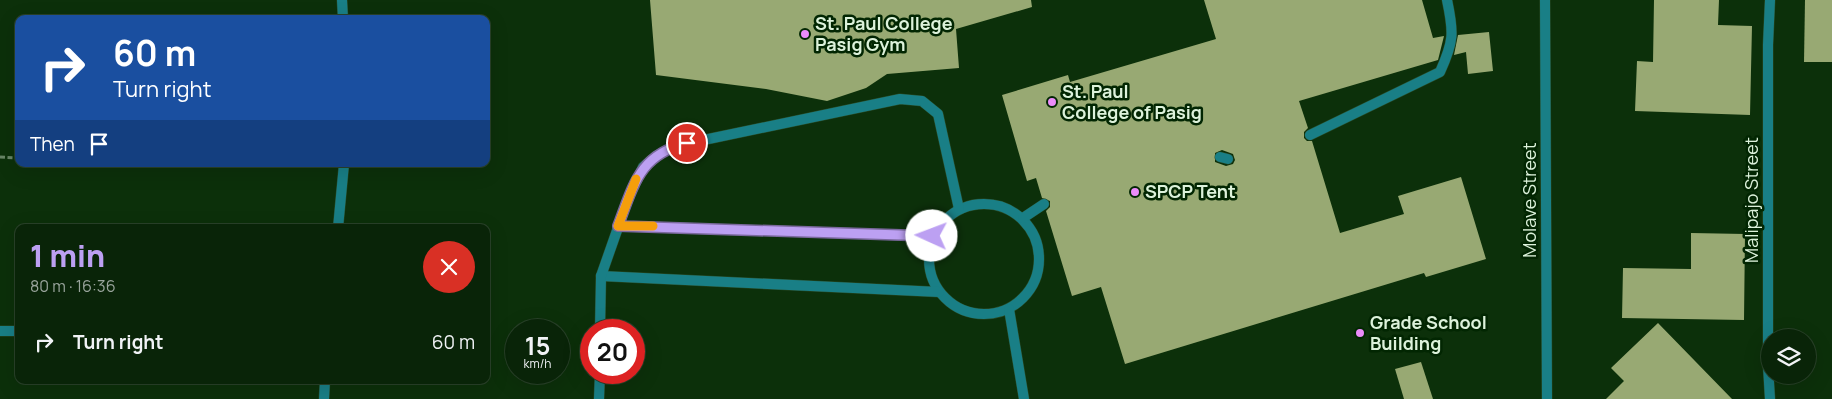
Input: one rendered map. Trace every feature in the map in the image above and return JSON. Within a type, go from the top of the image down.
[{"type":"street","points":[[342,0],[343,15]]},
{"type":"street","points":[[1310,135],[1440,72],[1450,50],[1453,31],[1447,0]]},
{"type":"street","name":"Molave Street","points":[[1545,0],[1547,399]]},
{"type":"street","name":"Malipajo Street","points":[[1770,0],[1768,366],[1770,399]]},
{"type":"street","points":[[600,319],[601,276],[618,226],[643,168],[656,156],[675,146],[900,99],[922,101],[938,114],[959,209]]},
{"type":"street","points":[[338,224],[344,167]]},
{"type":"street","points":[[978,204],[997,205],[1023,218],[1038,243],[1040,262],[1035,281],[1025,297],[1009,309],[991,314],[971,313],[953,306],[939,292],[930,275],[928,255],[932,236],[943,220],[959,209],[978,204]]},
{"type":"street","points":[[1023,218],[1044,204]]},
{"type":"street","points":[[618,226],[932,236]]},
{"type":"street","points":[[601,276],[939,292]]},
{"type":"street","points":[[1009,309],[1024,399]]},
{"type":"street","points":[[0,331],[15,331]]},
{"type":"street","points":[[324,399],[325,384]]},
{"type":"street","points":[[599,399],[600,384]]},
{"type":"path","points":[[0,157],[15,158]]},
{"type":"building","name":"St. Paul College Pasig Gym","points":[[650,0],[1031,0],[1032,7],[956,29],[959,68],[887,74],[866,88],[827,101],[766,89],[656,75]]},
{"type":"building","points":[[1204,0],[1422,0],[1433,38],[1444,36],[1438,60],[1299,101],[1308,128],[1304,132],[1304,138],[1307,141],[1312,141],[1340,233],[1404,214],[1398,196],[1461,177],[1486,259],[1426,277],[1424,273],[1125,364],[1101,287],[1072,296],[1046,211],[1050,207],[1050,201],[1042,198],[1036,178],[1027,181],[1002,95],[1068,75],[1070,82],[1216,39]],"holes":[[[1222,150],[1233,154],[1235,160],[1233,164],[1226,166],[1215,162],[1215,153]]]},
{"type":"building","points":[[1654,0],[1719,0],[1718,25],[1752,26],[1750,115],[1635,111],[1637,61],[1653,62]]},
{"type":"building","points":[[1805,0],[1832,0],[1832,62],[1804,62]]},
{"type":"building","points":[[1489,32],[1493,71],[1468,74],[1466,52],[1454,55],[1458,35]]},
{"type":"building","points":[[1691,233],[1745,234],[1744,320],[1622,318],[1623,268],[1691,269]]},
{"type":"building","points":[[1658,323],[1732,399],[1606,399],[1624,381],[1611,368]]},
{"type":"building","points":[[1421,362],[1433,399],[1404,399],[1395,369]]},
{"type":"slow traffic","points":[[636,179],[618,226],[653,226]]},
{"type":"place","name":"St. Paul College Pasig Gym","points":[[805,34]]},
{"type":"place","name":"St. Paul College of Pasig","points":[[1052,102]]},
{"type":"place","name":"SPCP Tent","points":[[1135,192]]},
{"type":"place","name":"Grade School Building","points":[[1360,333]]},
{"type":"route","points":[[687,143],[675,146],[649,160],[638,176],[618,226],[932,236]]}]
